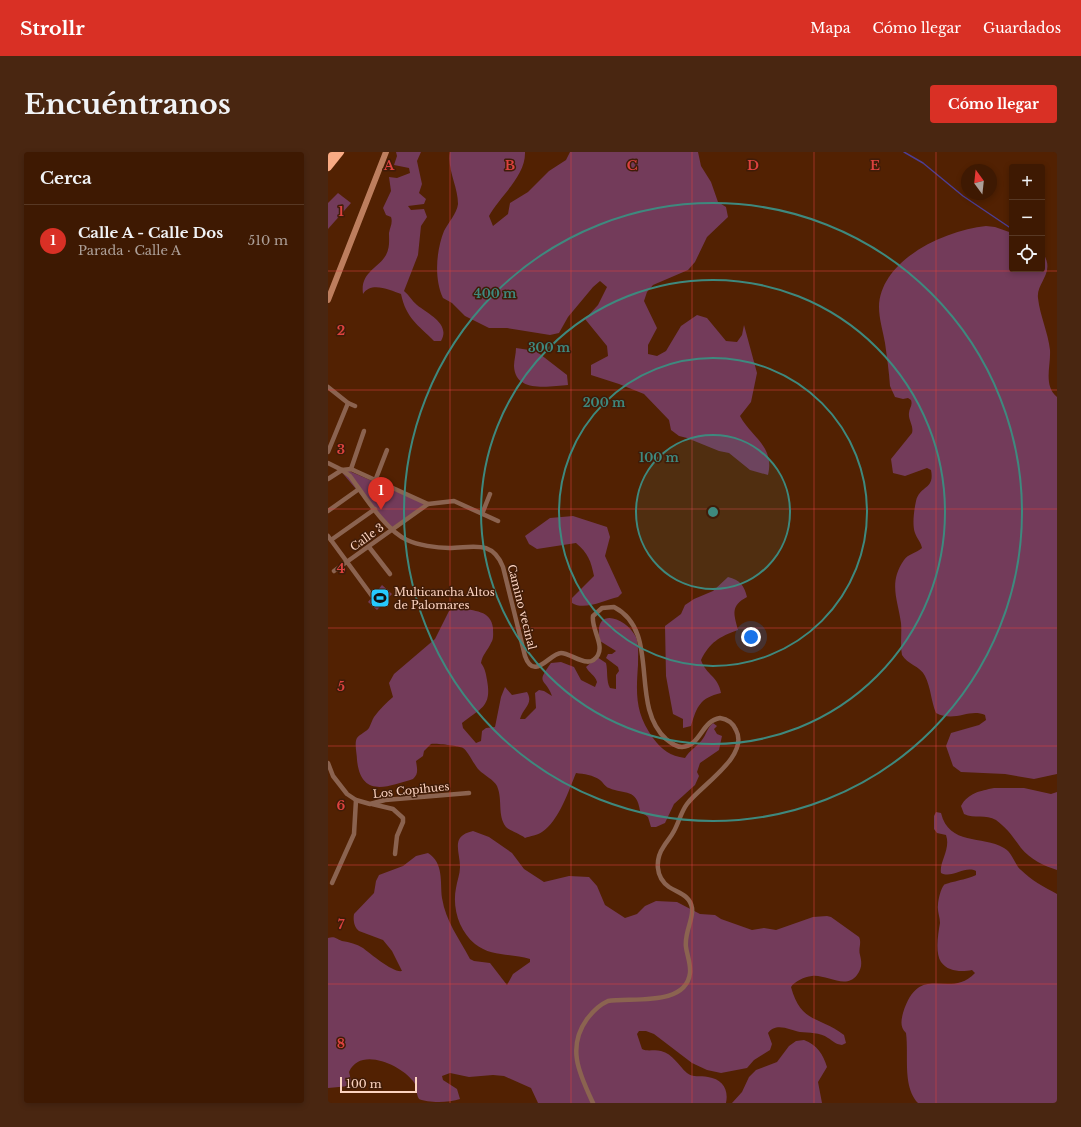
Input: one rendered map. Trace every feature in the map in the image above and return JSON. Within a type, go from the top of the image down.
[{"type":"highway","points":[[328,157],[332,152]]},
{"type":"highway","points":[[328,167],[340,152]]},
{"type":"street","points":[[328,300],[386,152]]},
{"type":"street","points":[[328,387],[348,403],[355,406]]},
{"type":"street","points":[[328,452],[348,403]]},
{"type":"street","points":[[351,469],[364,431]]},
{"type":"street","points":[[375,481],[387,450]]},
{"type":"street","points":[[328,464],[342,470],[392,530]]},
{"type":"street","points":[[328,479],[342,470],[351,469],[428,504]]},
{"type":"street","points":[[328,511],[359,489]]},
{"type":"street","points":[[482,514],[490,494]]},
{"type":"street","name":"Calle 3","points":[[334,571],[428,504],[454,501],[498,521]]},
{"type":"street","points":[[372,596],[329,538],[375,509]]},
{"type":"street","name":"Camino vecinal","points":[[392,530],[410,541],[448,548],[479,546],[486,548],[496,555],[503,567],[525,656],[527,661],[534,666],[546,664],[560,653],[567,654],[582,661],[593,659],[598,656],[599,650],[593,624],[593,616],[602,608],[616,608],[628,619],[638,635],[641,646],[648,708],[657,727],[664,737],[676,746],[689,745],[698,738],[708,723],[720,718],[729,722],[737,733],[738,745],[734,755],[712,781],[686,805],[674,832],[662,848],[658,858],[658,872],[663,880],[669,887],[684,895],[692,906],[692,915],[686,939],[690,970],[688,980],[679,991],[668,997],[608,1001],[590,1015],[581,1031],[575,1053],[581,1078],[593,1103]]},
{"type":"street","points":[[369,547],[390,574]]},
{"type":"street","name":"Los Copihues","points":[[328,763],[333,776],[343,789],[356,800],[370,804],[385,800],[469,793]]},
{"type":"street","points":[[332,883],[354,834],[356,800]]},
{"type":"street","points":[[370,804],[393,809],[403,818],[403,822],[397,836],[395,854]]},
{"type":"shaded area","points":[[396,152],[421,152],[417,161],[422,184],[419,193],[426,199],[424,204],[408,206],[411,210],[424,209],[427,217],[421,226],[418,255],[404,291],[415,303],[437,320],[441,325],[443,335],[441,341],[434,341],[413,320],[406,309],[401,294],[376,287],[366,290],[363,294],[364,281],[370,272],[383,260],[388,249],[392,219],[386,215],[383,208],[391,191],[389,177],[397,178],[410,173],[409,168],[394,165],[397,156]]},
{"type":"shaded area","points":[[450,152],[525,152],[524,161],[517,178],[489,216],[493,226],[508,214],[510,203],[528,192],[549,171],[566,160],[570,152],[698,152],[701,166],[711,182],[718,202],[726,207],[728,217],[707,237],[695,262],[688,270],[653,285],[647,292],[644,301],[657,328],[648,345],[648,354],[657,356],[666,351],[681,326],[697,315],[707,318],[726,341],[737,342],[742,335],[744,325],[757,373],[751,402],[740,416],[765,449],[768,456],[768,475],[750,470],[729,453],[719,451],[679,436],[671,430],[669,420],[644,394],[591,375],[591,365],[608,356],[607,346],[585,319],[598,305],[607,287],[600,281],[593,287],[568,317],[559,333],[550,335],[507,328],[489,328],[465,316],[452,303],[443,298],[437,274],[439,247],[444,231],[458,204],[458,197],[449,159]]},
{"type":"shaded area","points":[[338,193],[351,203],[328,229],[328,203]]},
{"type":"shaded area","points":[[986,226],[995,227],[1009,232],[1009,272],[1045,272],[1045,257],[1047,265],[1047,271],[1038,292],[1038,298],[1050,350],[1050,387],[1057,397],[1057,774],[1034,779],[1005,774],[961,772],[953,766],[946,746],[951,733],[979,725],[986,720],[985,715],[973,713],[949,717],[936,713],[929,685],[925,676],[920,670],[904,658],[901,647],[901,623],[895,592],[896,576],[904,560],[922,548],[914,530],[913,522],[918,496],[929,484],[932,476],[931,470],[927,468],[905,476],[893,473],[891,459],[912,433],[909,416],[911,400],[908,398],[903,399],[895,397],[890,386],[879,307],[882,290],[890,275],[902,262],[918,250],[934,241],[970,229]]},
{"type":"shaded area","points":[[516,348],[536,351],[567,375],[568,385],[544,387],[527,385],[520,381],[516,375],[514,366]]},
{"type":"shaded area","points":[[339,469],[347,470],[425,504],[390,529]]},
{"type":"shaded area","points":[[573,516],[607,527],[610,537],[605,556],[622,593],[618,597],[595,604],[582,606],[572,603],[572,598],[594,576],[586,554],[576,543],[537,549],[529,544],[525,536],[550,518]]},
{"type":"shaded area","points":[[728,577],[741,584],[747,597],[736,607],[735,615],[738,630],[725,635],[712,644],[701,660],[703,665],[715,679],[721,693],[708,697],[704,700],[695,713],[691,726],[683,728],[683,719],[673,714],[666,676],[665,626],[681,614],[685,605],[694,599],[713,591]]},
{"type":"shaded area","name":"Multicancha Altos de Palomares","points":[[382,585],[392,594],[377,610],[368,602]]},
{"type":"shaded area","points":[[459,608],[481,612],[492,622],[493,628],[493,640],[481,663],[487,680],[488,696],[484,706],[462,723],[463,728],[476,743],[481,741],[482,731],[486,728],[495,727],[501,697],[505,687],[512,695],[527,692],[529,696],[529,703],[520,719],[525,719],[536,708],[535,693],[539,690],[552,696],[542,678],[551,663],[561,662],[574,667],[581,680],[595,687],[597,682],[586,667],[597,657],[606,663],[610,688],[616,689],[616,675],[619,671],[618,667],[606,658],[608,654],[612,654],[616,651],[600,641],[599,630],[601,622],[605,619],[611,618],[625,624],[631,630],[636,637],[638,647],[637,694],[640,712],[647,729],[656,742],[671,754],[685,758],[702,740],[713,723],[717,726],[714,729],[717,734],[722,736],[719,750],[700,763],[697,772],[699,776],[695,785],[674,804],[665,823],[656,827],[651,827],[648,817],[640,811],[633,795],[605,786],[600,780],[594,777],[576,773],[563,805],[554,821],[540,833],[525,838],[506,827],[502,818],[499,791],[496,784],[479,770],[469,755],[461,747],[431,744],[424,751],[423,756],[416,761],[417,773],[413,779],[385,787],[370,785],[364,780],[359,772],[357,760],[357,738],[369,728],[376,714],[393,697],[389,683],[394,674],[435,639],[449,611]]},
{"type":"shaded area","points":[[994,788],[1024,788],[1051,794],[1057,792],[1057,870],[1042,864],[1029,856],[1007,829],[996,820],[988,817],[964,814],[961,806],[967,798],[979,792]]},
{"type":"shaded area","points":[[936,812],[941,813],[945,823],[951,831],[967,838],[995,844],[1007,850],[1025,874],[1057,894],[1057,1103],[918,1103],[913,1096],[907,1070],[906,1033],[902,1024],[903,1013],[910,997],[918,988],[926,984],[955,984],[965,981],[975,973],[972,970],[960,971],[947,968],[941,962],[938,954],[938,932],[940,923],[938,907],[942,889],[945,884],[976,875],[976,871],[967,870],[950,874],[941,873],[947,840],[946,835],[937,833],[934,829],[934,816]]},
{"type":"shaded area","points":[[473,831],[489,837],[512,853],[524,869],[544,882],[569,876],[589,877],[597,886],[605,905],[625,918],[637,914],[645,906],[656,901],[677,902],[700,914],[715,915],[721,919],[752,930],[764,928],[776,930],[813,917],[831,917],[859,937],[861,968],[859,972],[852,979],[847,981],[812,976],[797,981],[791,987],[795,999],[800,1007],[812,1018],[844,1035],[846,1043],[842,1045],[818,1034],[800,1032],[779,1027],[768,1033],[772,1044],[770,1050],[754,1060],[747,1068],[721,1073],[707,1070],[692,1063],[654,1034],[646,1031],[639,1031],[637,1034],[642,1049],[665,1052],[672,1057],[689,1075],[705,1076],[721,1082],[726,1093],[726,1103],[538,1103],[531,1088],[504,1076],[493,1075],[469,1077],[450,1073],[442,1076],[443,1080],[457,1089],[460,1099],[445,1102],[433,1102],[419,1099],[415,1083],[399,1069],[390,1064],[371,1059],[362,1060],[354,1064],[349,1072],[352,1084],[350,1086],[328,1088],[328,938],[330,937],[358,945],[393,969],[402,971],[392,951],[383,940],[359,931],[354,923],[354,914],[374,893],[376,881],[379,875],[403,866],[416,856],[428,853],[437,862],[439,867],[442,898],[447,915],[453,930],[470,959],[490,963],[507,985],[513,974],[530,962],[530,959],[523,957],[494,953],[481,948],[469,939],[461,926],[455,903],[456,888],[460,872],[458,845],[461,836]]},
{"type":"shaded area","points":[[804,1040],[813,1044],[819,1050],[827,1067],[818,1082],[822,1103],[732,1103],[742,1092],[749,1077],[756,1070],[777,1062],[789,1046],[796,1041]]},
{"type":"waterway","points":[[904,152],[923,163],[963,196],[1009,227]]},
{"type":"place","name":"Calle A - Calle Dos","points":[[381,510]]},
{"type":"place","name":"Multicancha Altos de Palomares","points":[[380,598]]}]
